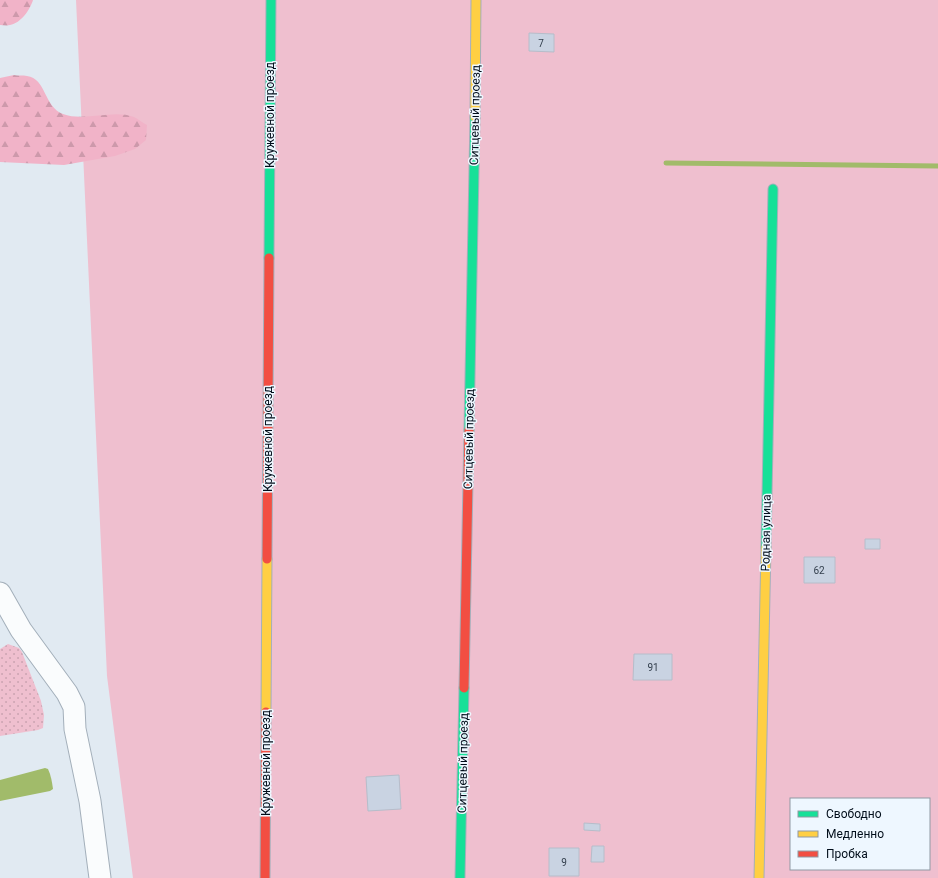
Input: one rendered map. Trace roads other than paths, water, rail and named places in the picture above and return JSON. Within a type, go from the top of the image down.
[{"type":"street","name":"Кружевной проезд","points":[[265,878],[271,0]]},
{"type":"street","name":"Ситцевый проезд","points":[[460,878],[475,157],[476,0]]},
{"type":"street","name":"Родная улица","points":[[759,878],[773,189]]},
{"type":"street","points":[[0,593],[21,630],[67,693],[74,707],[75,729],[90,801],[100,878]]},
{"type":"waterway","points":[[666,163],[938,166]]}]
